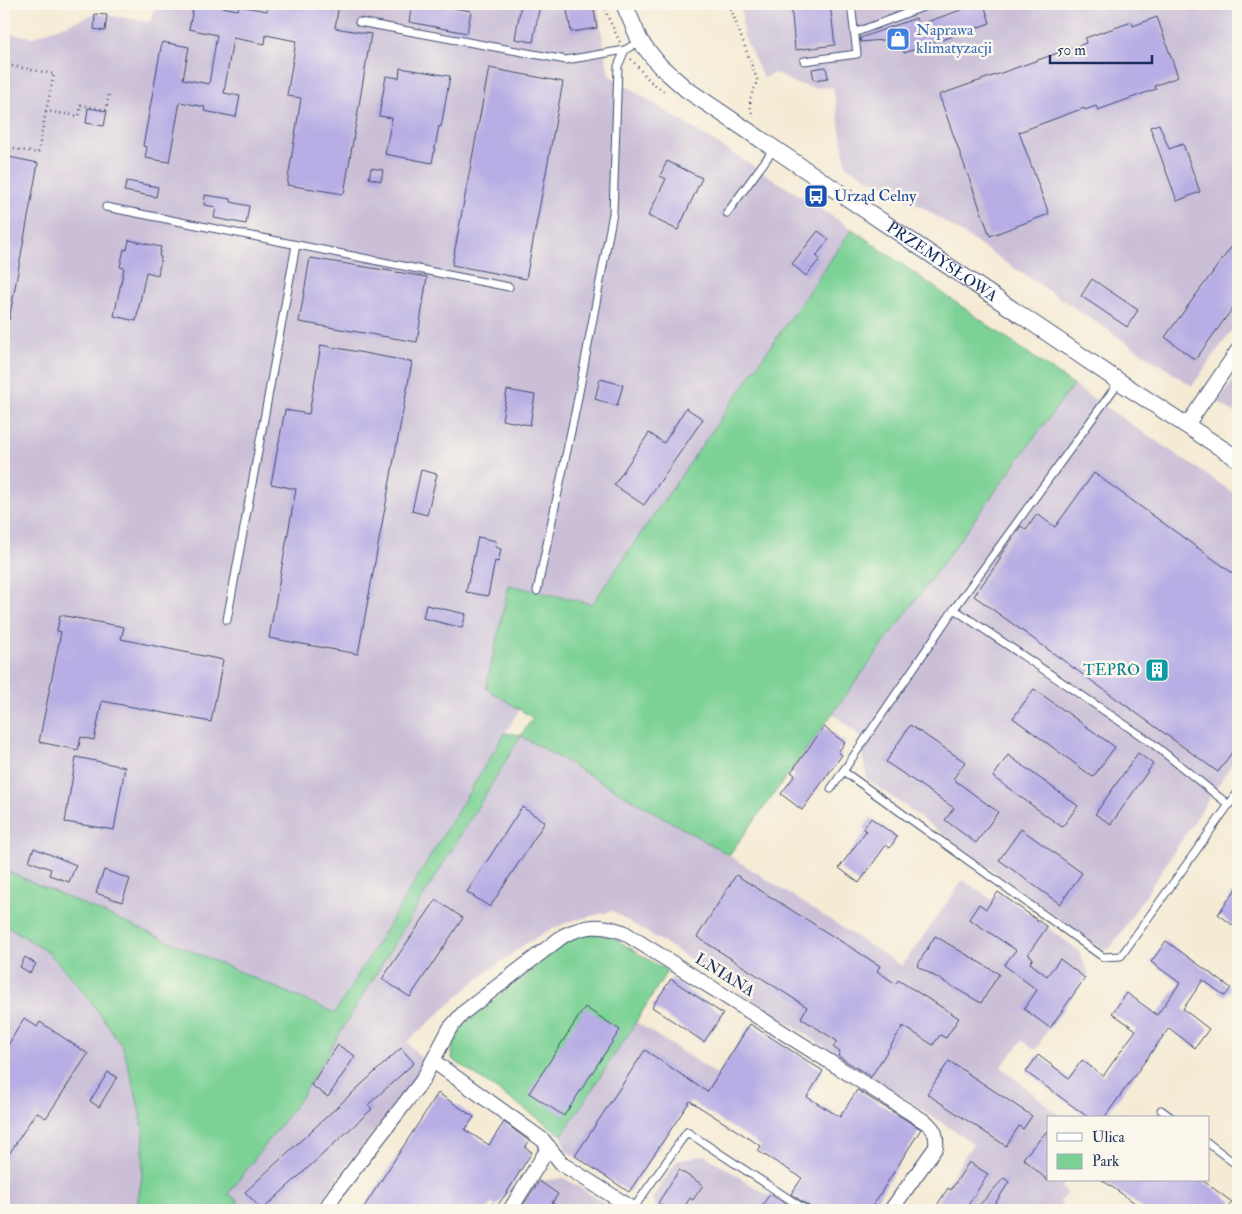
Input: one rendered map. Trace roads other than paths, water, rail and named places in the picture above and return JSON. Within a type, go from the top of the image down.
[{"type":"street","name":"PRZEMYSŁOWA","points":[[624,4],[640,41],[660,66],[686,89],[1238,460]]},
{"type":"street","points":[[1187,425],[1238,350]]},
{"type":"street","name":"LNIANA","points":[[325,1210],[335,1194],[422,1082],[450,1028],[464,1012],[563,936],[578,929],[591,926],[610,928],[623,932],[918,1117],[934,1130],[937,1138],[936,1146],[891,1210]]},
{"type":"street","points":[[433,1061],[543,1140],[562,1164],[634,1210]]},
{"type":"street","points":[[510,1210],[549,1147]]},
{"type":"lane","points":[[804,61],[857,54],[851,4]]},
{"type":"lane","points":[[854,33],[931,4]]},
{"type":"lane","points":[[359,22],[566,60],[625,50],[640,41]]},
{"type":"lane","points":[[537,592],[576,408],[613,213],[618,66],[625,50]]},
{"type":"lane","points":[[727,213],[774,149]]},
{"type":"lane","points":[[106,208],[509,288]]},
{"type":"lane","points":[[227,620],[296,245]]},
{"type":"lane","points":[[831,789],[954,609],[1120,382]]},
{"type":"lane","points":[[954,609],[1152,743],[1229,805]]},
{"type":"lane","points":[[844,771],[1102,957],[1121,956],[1238,792]]},
{"type":"lane","points":[[1161,1110],[1169,1116]]},
{"type":"lane","points":[[634,1210],[687,1132],[806,1210]]},
{"type":"lane","points":[[1210,1145],[1238,1166]]},
{"type":"place","name":"Naprawa klimatyzacji","points":[[898,39]]},
{"type":"place","name":"Urząd Celny","points":[[816,196]]},
{"type":"place","name":"TEPRO","points":[[1157,670]]}]
